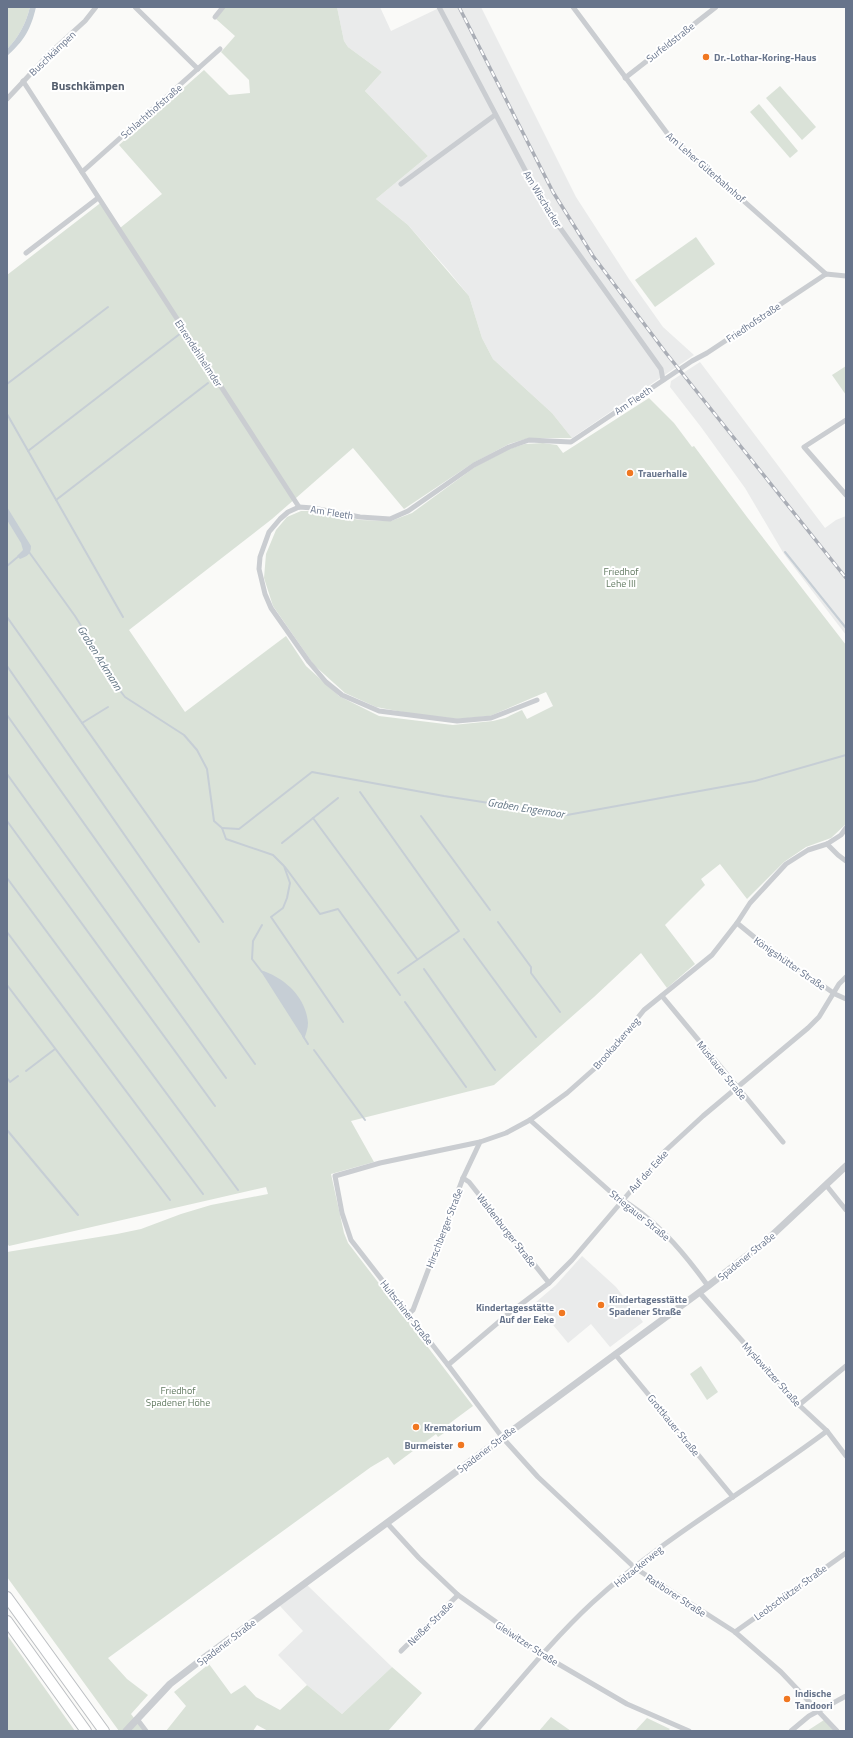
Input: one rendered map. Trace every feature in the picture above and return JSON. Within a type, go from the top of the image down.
[{"type":"highway","points":[[7,1597],[104,1731]]},
{"type":"highway","points":[[7,1621],[86,1731]]},
{"type":"street","name":"Buschkämpen","points":[[7,99],[51,52],[85,21],[96,7]]},
{"type":"street","points":[[136,7],[198,70]]},
{"type":"street","points":[[215,17],[223,7]]},
{"type":"street","name":"Am Wischacker","points":[[439,7],[543,204],[661,369],[663,380]]},
{"type":"street","name":"Am Leher Güterbahnhof","points":[[573,7],[667,133],[826,274]]},
{"type":"street","name":"Surfeldstraße","points":[[625,78],[716,7]]},
{"type":"street","name":"Schlachthofstraße","points":[[82,172],[220,49]]},
{"type":"street","name":"Ehrendehlhelmder","points":[[23,81],[299,507]]},
{"type":"street","points":[[401,184],[495,115]]},
{"type":"street","points":[[26,253],[98,198]]},
{"type":"street","points":[[826,274],[846,276]]},
{"type":"street","name":"Friedhofstraße","points":[[663,380],[699,356],[707,353],[826,274]]},
{"type":"street","name":"Am Fleeth","points":[[537,700],[491,718],[457,722],[379,711],[342,695],[326,682],[309,662],[271,608],[265,594],[261,578],[260,557],[269,532],[280,518],[299,507],[313,508],[360,517],[390,519],[408,511],[474,465],[509,446],[529,440],[571,442],[663,380]]},
{"type":"street","points":[[846,420],[804,447],[846,495]]},
{"type":"street","name":"Brookackerweg","points":[[335,1176],[380,1163],[480,1142],[506,1133],[530,1120],[567,1093],[602,1062],[644,1010],[712,955],[755,897],[786,864],[808,850],[827,844],[841,835],[846,828]]},
{"type":"street","points":[[827,844],[846,861]]},
{"type":"street","name":"Königshütter Straße","points":[[737,923],[764,945],[835,994],[846,999]]},
{"type":"street","name":"Auf der Eeke","points":[[448,1365],[507,1315],[549,1283],[572,1260],[664,1152],[703,1116],[808,1028],[819,1017],[835,994],[839,984],[846,977]]},
{"type":"street","name":"Muskauer Straße","points":[[662,996],[783,1142]]},
{"type":"street","name":"Striegauer Straße","points":[[530,1120],[614,1195],[623,1200],[664,1231],[684,1253],[708,1286]]},
{"type":"street","name":"Hirschberger Straße","points":[[408,1314],[413,1310],[463,1178],[480,1142]]},
{"type":"street","name":"Spadener Straße","points":[[126,1731],[170,1684],[708,1286],[767,1240],[846,1166]]},
{"type":"street","name":"Hultschiner Straße","points":[[335,1176],[342,1213],[351,1240],[502,1437]]},
{"type":"street","name":"Waldenburger Straße","points":[[463,1178],[469,1182],[549,1283]]},
{"type":"street","points":[[826,1185],[846,1210]]},
{"type":"street","name":"Myslowitzer Straße","points":[[699,1292],[799,1405],[827,1431],[846,1456]]},
{"type":"street","name":"Grottkauer Straße","points":[[615,1354],[733,1497]]},
{"type":"street","points":[[799,1405],[846,1366]]},
{"type":"street","name":"Holzackerweg","points":[[476,1731],[543,1655],[592,1603],[673,1539],[791,1458],[827,1431]]},
{"type":"street","name":"Ratiborer Straße","points":[[502,1437],[538,1477],[636,1568],[735,1632],[781,1672],[837,1731]]},
{"type":"street","name":"Gleiwitzer Straße","points":[[387,1523],[419,1558],[458,1595],[543,1655],[627,1704],[689,1731]]},
{"type":"street","name":"Leobschützer Straße","points":[[735,1632],[846,1553]]},
{"type":"street","name":"Neißer Straße","points":[[401,1651],[458,1595]]},
{"type":"street","points":[[791,1731],[809,1716],[846,1696]]},
{"type":"street","points":[[137,1719],[146,1731]]},
{"type":"shaded area","points":[[30,7],[36,7],[32,22],[22,40],[7,56],[7,49],[22,30]]},
{"type":"shaded area","points":[[337,7],[380,7],[391,31],[441,7],[481,7],[576,197],[629,279],[663,327],[694,355],[572,438],[552,413],[493,359],[482,338],[469,296],[408,225],[376,199],[428,156],[365,91],[382,72],[348,47],[344,41]]},
{"type":"shaded area","points":[[700,362],[825,528],[836,520],[846,516],[846,635],[784,554],[745,488],[670,387],[671,381]]},
{"type":"shaded area","points":[[7,507],[31,546],[28,555],[20,559],[17,556],[23,550],[21,543],[7,520]]},
{"type":"shaded area","points":[[260,970],[269,973],[285,983],[298,997],[303,1005],[308,1023],[304,1039]]},
{"type":"shaded area","name":"Kindertagesstätte Spadener Straße","points":[[582,1256],[616,1287],[643,1322],[610,1347],[591,1324],[568,1343],[535,1303],[556,1285]]},
{"type":"shaded area","points":[[307,1585],[392,1667],[342,1714],[307,1685],[278,1655],[303,1631],[280,1606]]},
{"type":"green space","points":[[7,7],[30,7],[22,30],[7,49]]},
{"type":"green space","points":[[225,7],[337,7],[344,41],[348,47],[382,72],[365,91],[428,156],[376,199],[408,225],[469,296],[482,338],[493,359],[552,413],[572,438],[529,438],[509,444],[473,463],[404,509],[353,448],[272,519],[129,630],[185,712],[286,636],[306,666],[339,696],[379,716],[453,725],[493,721],[505,718],[522,710],[527,719],[553,706],[546,692],[490,716],[457,719],[408,713],[376,707],[345,693],[314,665],[273,606],[264,578],[266,554],[276,530],[287,517],[301,511],[312,511],[360,520],[391,521],[412,513],[475,467],[509,449],[525,444],[543,443],[557,445],[563,453],[649,398],[674,423],[692,447],[694,446],[846,645],[846,824],[831,838],[806,847],[784,862],[747,899],[720,864],[701,879],[705,885],[665,925],[695,964],[667,988],[641,953],[594,997],[494,1085],[351,1121],[374,1162],[331,1174],[344,1233],[348,1243],[473,1406],[442,1429],[444,1433],[438,1437],[436,1434],[394,1465],[388,1457],[371,1467],[108,1658],[127,1679],[148,1695],[131,1714],[144,1731],[119,1731],[7,1577],[7,1252],[141,1229],[181,1214],[211,1205],[268,1194],[266,1187],[9,1246],[7,1243],[7,275],[103,201],[120,228],[162,194],[119,145],[204,70],[229,95],[250,93],[249,80],[221,52],[235,36],[216,19]]},
{"type":"green space","points":[[780,86],[816,127],[802,140],[766,98]]},
{"type":"green space","points":[[759,104],[798,151],[790,158],[750,112]]},
{"type":"green space","points":[[696,237],[715,264],[655,307],[635,280]]},
{"type":"green space","points":[[846,366],[846,395],[832,375]]},
{"type":"green space","points":[[701,1366],[718,1392],[707,1400],[690,1374]]},
{"type":"green space","points":[[7,1635],[75,1731],[7,1731]]},
{"type":"green space","points":[[209,1664],[231,1694],[245,1685],[256,1697],[280,1710],[307,1685],[342,1714],[392,1667],[422,1693],[388,1731],[268,1731],[257,1725],[253,1731],[166,1731],[186,1706],[174,1692]]},
{"type":"green space","points":[[551,1717],[571,1731],[539,1731]]},
{"type":"green space","points":[[647,1718],[670,1729],[668,1731],[635,1731]]},
{"type":"green space","points":[[824,1720],[834,1731],[807,1731]]},
{"type":"waterway","points":[[7,384],[108,307]]},
{"type":"waterway","points":[[28,451],[181,333]]},
{"type":"waterway","points":[[56,500],[208,383]]},
{"type":"waterway","points":[[7,414],[123,617]]},
{"type":"waterway","name":"Graben Ackmann","points":[[29,552],[75,616],[99,654],[111,679],[125,697],[184,735],[197,750],[207,769],[214,821],[222,828],[226,839],[273,855],[284,866],[290,883],[287,898],[283,908],[271,917],[343,1022]]},
{"type":"waterway","points":[[785,552],[846,628]]},
{"type":"waterway","points":[[7,566],[20,555]]},
{"type":"waterway","points":[[7,617],[223,922]]},
{"type":"waterway","points":[[7,666],[199,942]]},
{"type":"waterway","points":[[82,723],[108,707]]},
{"type":"waterway","points":[[7,715],[255,1064]]},
{"type":"waterway","name":"Graben Engemoor","points":[[222,828],[239,829],[312,772],[444,796],[567,815],[755,781],[846,755]]},
{"type":"waterway","points":[[7,774],[226,1078]]},
{"type":"waterway","points":[[360,792],[459,931],[398,973]]},
{"type":"waterway","points":[[282,843],[338,798]]},
{"type":"waterway","points":[[421,816],[490,910]]},
{"type":"waterway","points":[[313,818],[417,959]]},
{"type":"waterway","points":[[7,821],[215,1106]]},
{"type":"waterway","points":[[285,867],[320,914],[338,909],[400,995]]},
{"type":"waterway","points":[[7,878],[238,1190]]},
{"type":"waterway","points":[[498,922],[531,967],[531,973],[560,1012]]},
{"type":"waterway","points":[[262,925],[253,941],[252,959],[262,972]]},
{"type":"waterway","points":[[7,932],[203,1194]]},
{"type":"waterway","points":[[464,939],[536,1037]]},
{"type":"waterway","points":[[424,969],[495,1070]]},
{"type":"waterway","points":[[7,985],[170,1200]]},
{"type":"waterway","points":[[405,1002],[466,1087]]},
{"type":"waterway","points":[[303,1036],[308,1044]]},
{"type":"waterway","points":[[26,1071],[55,1049]]},
{"type":"waterway","points":[[314,1050],[365,1120]]},
{"type":"waterway","points":[[7,1078],[10,1082],[18,1076]]},
{"type":"waterway","points":[[7,1130],[78,1215]]},
{"type":"railway","points":[[459,7],[553,192],[593,256],[666,353],[846,578]]},
{"type":"place","name":"Dr.-Lothar-Koring-Haus","points":[[706,57]]},
{"type":"place","name":"Trauerhalle","points":[[630,473]]},
{"type":"place","name":"Kindertagesstätte Spadener Straße","points":[[601,1305]]},
{"type":"place","name":"Kindertagesstätte Auf der Eeke","points":[[562,1313]]},
{"type":"place","name":"Krematorium","points":[[416,1427]]},
{"type":"place","name":"Burmeister","points":[[461,1445]]},
{"type":"place","name":"Indische Tandoori","points":[[787,1699]]},
{"type":"district","name":"Buschkämpen","points":[[88,86]]},
{"type":"park label","name":"Friedhof Lehe III","points":[[621,576]]},
{"type":"park label","name":"Friedhof Spadener Höhe","points":[[178,1396]]}]
